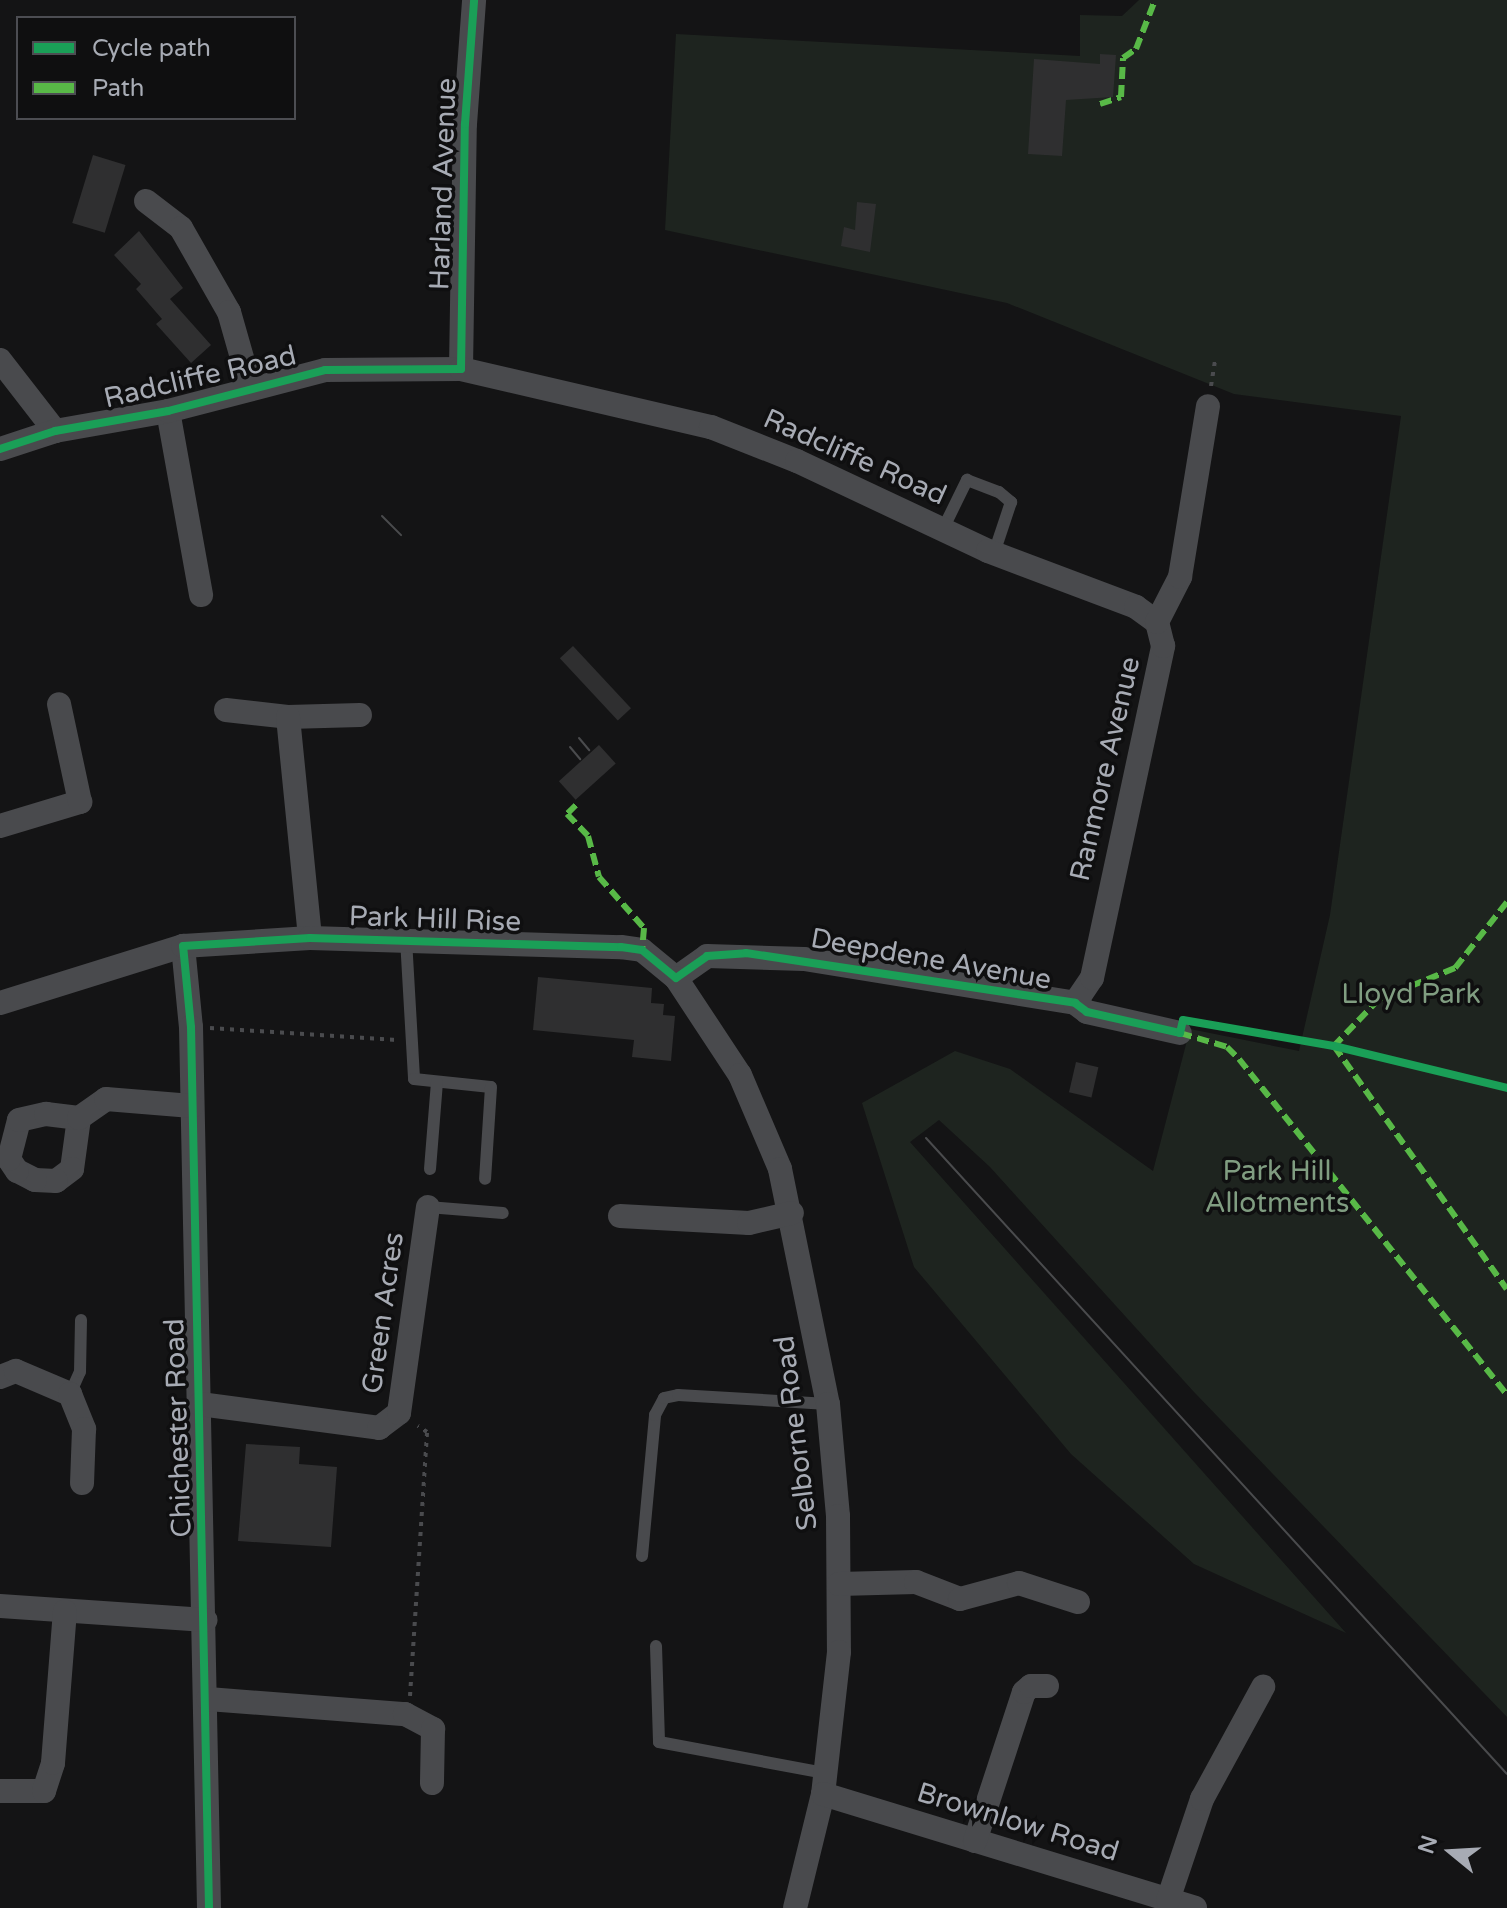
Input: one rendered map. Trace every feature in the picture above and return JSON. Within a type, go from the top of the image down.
[{"type":"street","name":"Harland Avenue","points":[[461,369],[465,124],[474,0]]},
{"type":"street","points":[[146,201],[181,228],[229,312],[251,389]]},
{"type":"street","points":[[0,360],[55,431]]},
{"type":"street","name":"Radcliffe Road","points":[[0,449],[55,431],[168,411],[325,370],[461,369],[711,427],[797,461],[994,553],[1123,601],[1157,622]]},
{"type":"street","name":"Ranmore Avenue","points":[[1075,1003],[1092,978],[1163,646],[1157,622],[1180,577],[1208,406]]},
{"type":"street","points":[[168,411],[201,595]]},
{"type":"street","points":[[0,826],[80,802],[59,704]]},
{"type":"street","points":[[226,710],[288,717],[360,715]]},
{"type":"street","points":[[288,717],[310,938]]},
{"type":"street","name":"Park Hill Rise","points":[[0,1003],[183,946],[310,938],[621,947],[642,950],[676,978]]},
{"type":"street","name":"Chichester Road","points":[[183,946],[191,1027],[208,1699],[209,1908]]},
{"type":"street","name":"Deepdene Avenue","points":[[676,978],[707,956],[746,953],[1075,1003],[1087,1012],[1180,1033]]},
{"type":"street","name":"Selborne Road","points":[[676,978],[740,1075],[780,1169],[792,1213],[828,1404],[839,1584],[838,1666],[824,1784],[795,1908]]},
{"type":"street","points":[[79,1118],[106,1099],[192,1106]]},
{"type":"street","name":"Green Acres","points":[[200,1404],[379,1428],[399,1413],[428,1207]]},
{"type":"street","points":[[620,1216],[740,1223],[792,1213]]},
{"type":"street","points":[[0,1377],[16,1371],[70,1394],[84,1429],[82,1483]]},
{"type":"street","points":[[839,1584],[916,1582],[960,1599],[1019,1583],[1078,1602]]},
{"type":"street","points":[[0,1606],[206,1620]]},
{"type":"street","points":[[0,1791],[44,1791],[53,1763],[65,1611]]},
{"type":"street","points":[[975,1841],[1024,1692],[1031,1686],[1047,1686]]},
{"type":"street","points":[[1168,1900],[1202,1799],[1263,1687]]},
{"type":"street","points":[[208,1699],[398,1714],[433,1729],[432,1783]]},
{"type":"street","name":"Brownlow Road","points":[[824,1784],[975,1841],[1195,1908]]},
{"type":"lane","points":[[943,529],[967,480],[999,492],[1011,502],[994,553]]},
{"type":"lane","points":[[406,939],[414,1079],[491,1087],[485,1179]]},
{"type":"lane","points":[[430,1169],[437,1082]]},
{"type":"lane","points":[[428,1207],[503,1213]]},
{"type":"lane","points":[[70,1394],[80,1372],[81,1320]]},
{"type":"lane","points":[[642,1556],[655,1415],[664,1398],[678,1395],[828,1404]]},
{"type":"lane","points":[[656,1646],[659,1742],[824,1784]]},
{"type":"path","points":[[1180,1033],[1183,1020],[1349,1050]]},
{"type":"path","points":[[191,1027],[411,1041]]},
{"type":"path","points":[[398,1714],[410,1706],[427,1432],[399,1413]]},
{"type":"green space","points":[[1139,0],[1507,0],[1507,1717],[1194,1392],[990,1167],[939,1120],[910,1142],[1346,1633],[1194,1564],[1071,1454],[914,1267],[862,1103],[955,1051],[1010,1069],[1153,1171],[1190,1029],[1299,1051],[1330,915],[1401,416],[1234,394],[1007,303],[665,230],[676,34],[1080,56],[1080,15],[1122,16]]},
{"type":"building","points":[[1100,54],[1116,55],[1113,97],[1066,100],[1062,156],[1028,154],[1034,59],[1100,64]]},
{"type":"building","points":[[93,155],[126,165],[105,233],[72,223]]},
{"type":"building","points":[[857,202],[876,204],[870,252],[841,246],[844,227],[855,230]]},
{"type":"building","points":[[139,231],[183,288],[170,299],[211,345],[191,363],[156,324],[162,319],[136,289],[141,284],[114,255]]},
{"type":"building","points":[[573,646],[631,708],[618,720],[560,658]]},
{"type":"building","points":[[599,745],[616,764],[576,800],[559,781]]},
{"type":"building","points":[[538,977],[652,988],[651,1003],[664,1004],[663,1015],[675,1016],[671,1061],[632,1057],[634,1040],[533,1030]]},
{"type":"building","points":[[1076,1062],[1098,1067],[1091,1097],[1069,1092]]},
{"type":"building","points":[[246,1444],[300,1447],[299,1464],[337,1467],[331,1547],[238,1541]]},
{"type":"tram line","points":[[382,516],[401,535]]},
{"type":"tram line","points":[[579,738],[589,750]]},
{"type":"tram line","points":[[570,747],[580,759]]},
{"type":"tram line","points":[[926,1138],[1507,1774]]},
{"type":"marked path","points":[[1100,104],[1121,97],[1123,58],[1136,49],[1155,0]]},
{"type":"marked path","points":[[576,805],[567,814],[588,836],[599,877],[644,928],[642,950]]},
{"type":"marked path","points":[[1507,902],[1455,968],[1379,999],[1334,1046],[1507,1289]]},
{"type":"marked path","points":[[1180,1033],[1227,1047],[1239,1059],[1507,1395]]},
{"type":"cycle path","points":[[0,449],[55,431],[168,411],[325,370],[461,369],[465,124],[474,0]]},
{"type":"cycle path","points":[[209,1908],[191,1027],[183,946],[310,938],[621,947],[642,950],[676,978],[707,956],[746,953],[1075,1003],[1087,1012],[1180,1033],[1183,1020],[1334,1046],[1507,1088]]},
{"type":"park label","name":"Lloyd Park","points":[[1411,994]]},
{"type":"park label","name":"Park Hill Allotments","points":[[1277,1187]]}]
